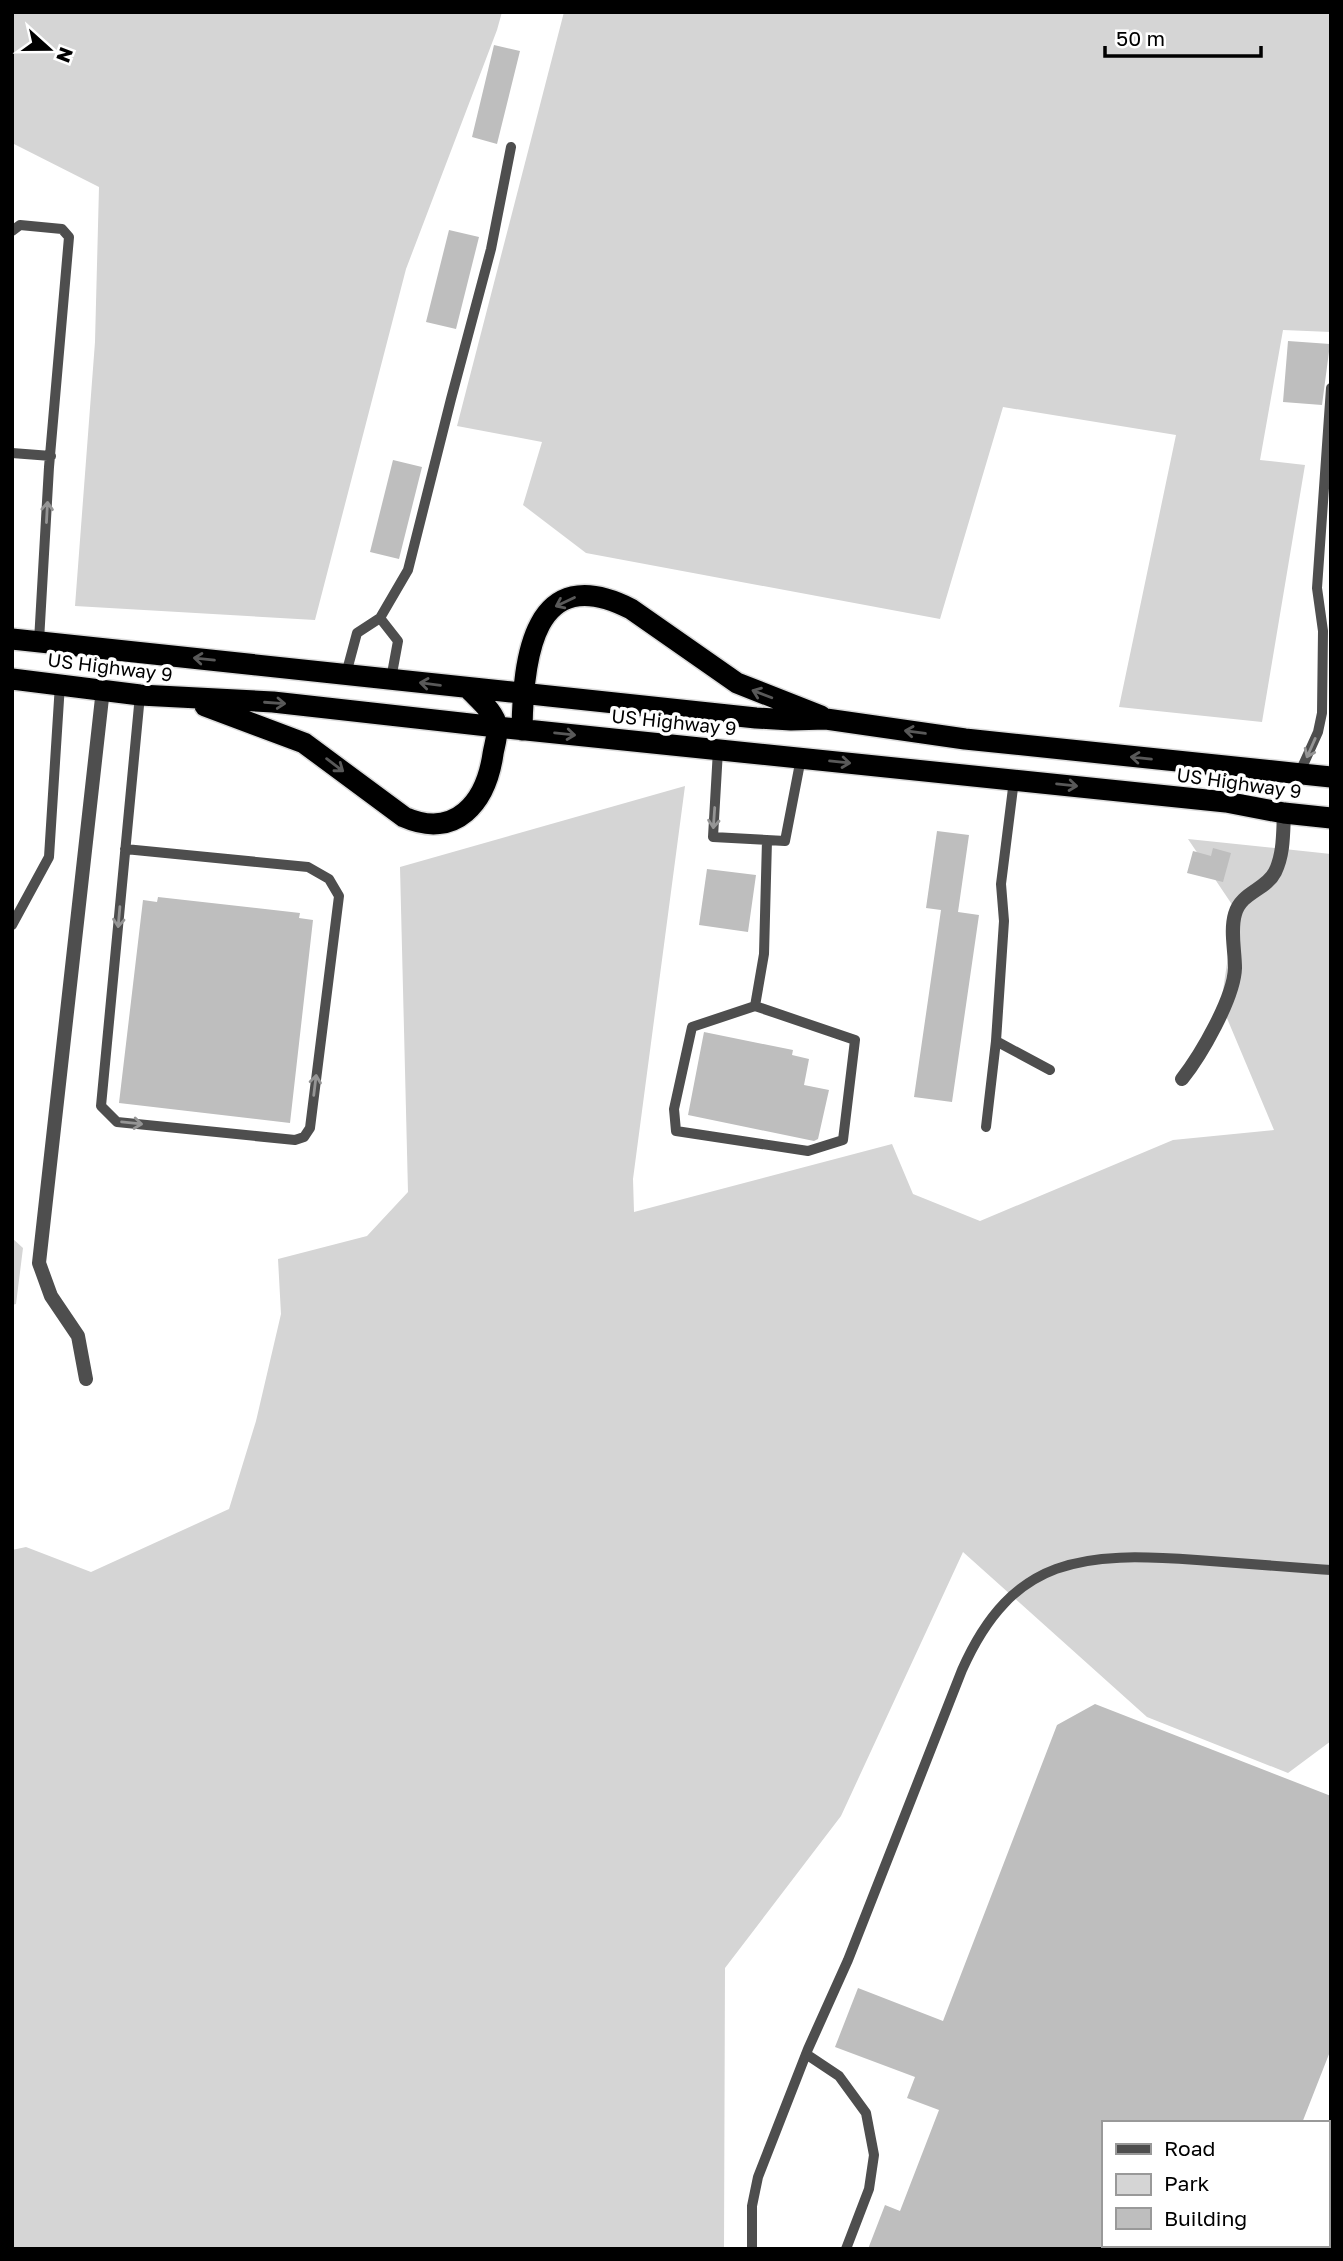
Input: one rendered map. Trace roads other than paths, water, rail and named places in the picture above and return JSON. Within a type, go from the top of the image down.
[{"type":"highway","points":[[522,730],[522,694],[529,649],[539,624],[549,610],[565,600],[597,595],[631,609],[737,683],[826,719]]},
{"type":"highway","name":"US Highway 9","points":[[12,639],[755,718],[826,719],[965,739],[1331,777]]},
{"type":"highway","name":"US Highway 9","points":[[12,679],[183,699],[274,702],[1226,802],[1284,813],[1331,818]]},
{"type":"highway","points":[[183,699],[304,743],[404,817],[432,824],[462,815],[477,801],[487,784],[497,727],[487,707],[468,688]]},
{"type":"street","points":[[86,1379],[78,1336],[51,1296],[39,1263],[103,689]]},
{"type":"street","points":[[1182,1079],[1197,1060],[1228,997],[1235,969],[1235,912],[1241,901],[1275,872],[1282,846],[1284,813]]},
{"type":"lane","points":[[346,674],[357,632],[380,618],[408,570],[491,249],[511,147]]},
{"type":"lane","points":[[12,231],[20,225],[62,229],[69,237],[39,641]]},
{"type":"lane","points":[[1299,774],[1318,732],[1322,713],[1324,631],[1317,587],[1325,560],[1331,388]]},
{"type":"lane","points":[[12,453],[51,456]]},
{"type":"lane","points":[[380,618],[398,641],[391,679]]},
{"type":"lane","points":[[12,925],[49,857],[61,684]]},
{"type":"lane","points":[[125,849],[308,867],[329,879],[339,896],[310,1128],[304,1137],[295,1140],[117,1122],[101,1106],[125,849],[140,695]]},
{"type":"lane","points":[[718,750],[713,837],[786,841],[801,758]]},
{"type":"lane","points":[[986,1127],[996,1041],[1004,920],[1001,884],[1014,780]]},
{"type":"lane","points":[[755,1006],[764,954],[767,840]]},
{"type":"lane","points":[[755,1006],[855,1040],[843,1140],[808,1151],[676,1131],[674,1109],[692,1027],[755,1006]]},
{"type":"lane","points":[[996,1041],[1050,1070]]},
{"type":"lane","points":[[752,2249],[752,2206],[758,2177],[806,2054],[848,1960],[962,1670],[973,1645],[1002,1603],[1024,1585],[1049,1572],[1073,1563],[1100,1558],[1161,1558],[1331,1570]]},
{"type":"lane","points":[[806,2054],[839,2076],[866,2113],[874,2155],[869,2189],[846,2249]]}]
